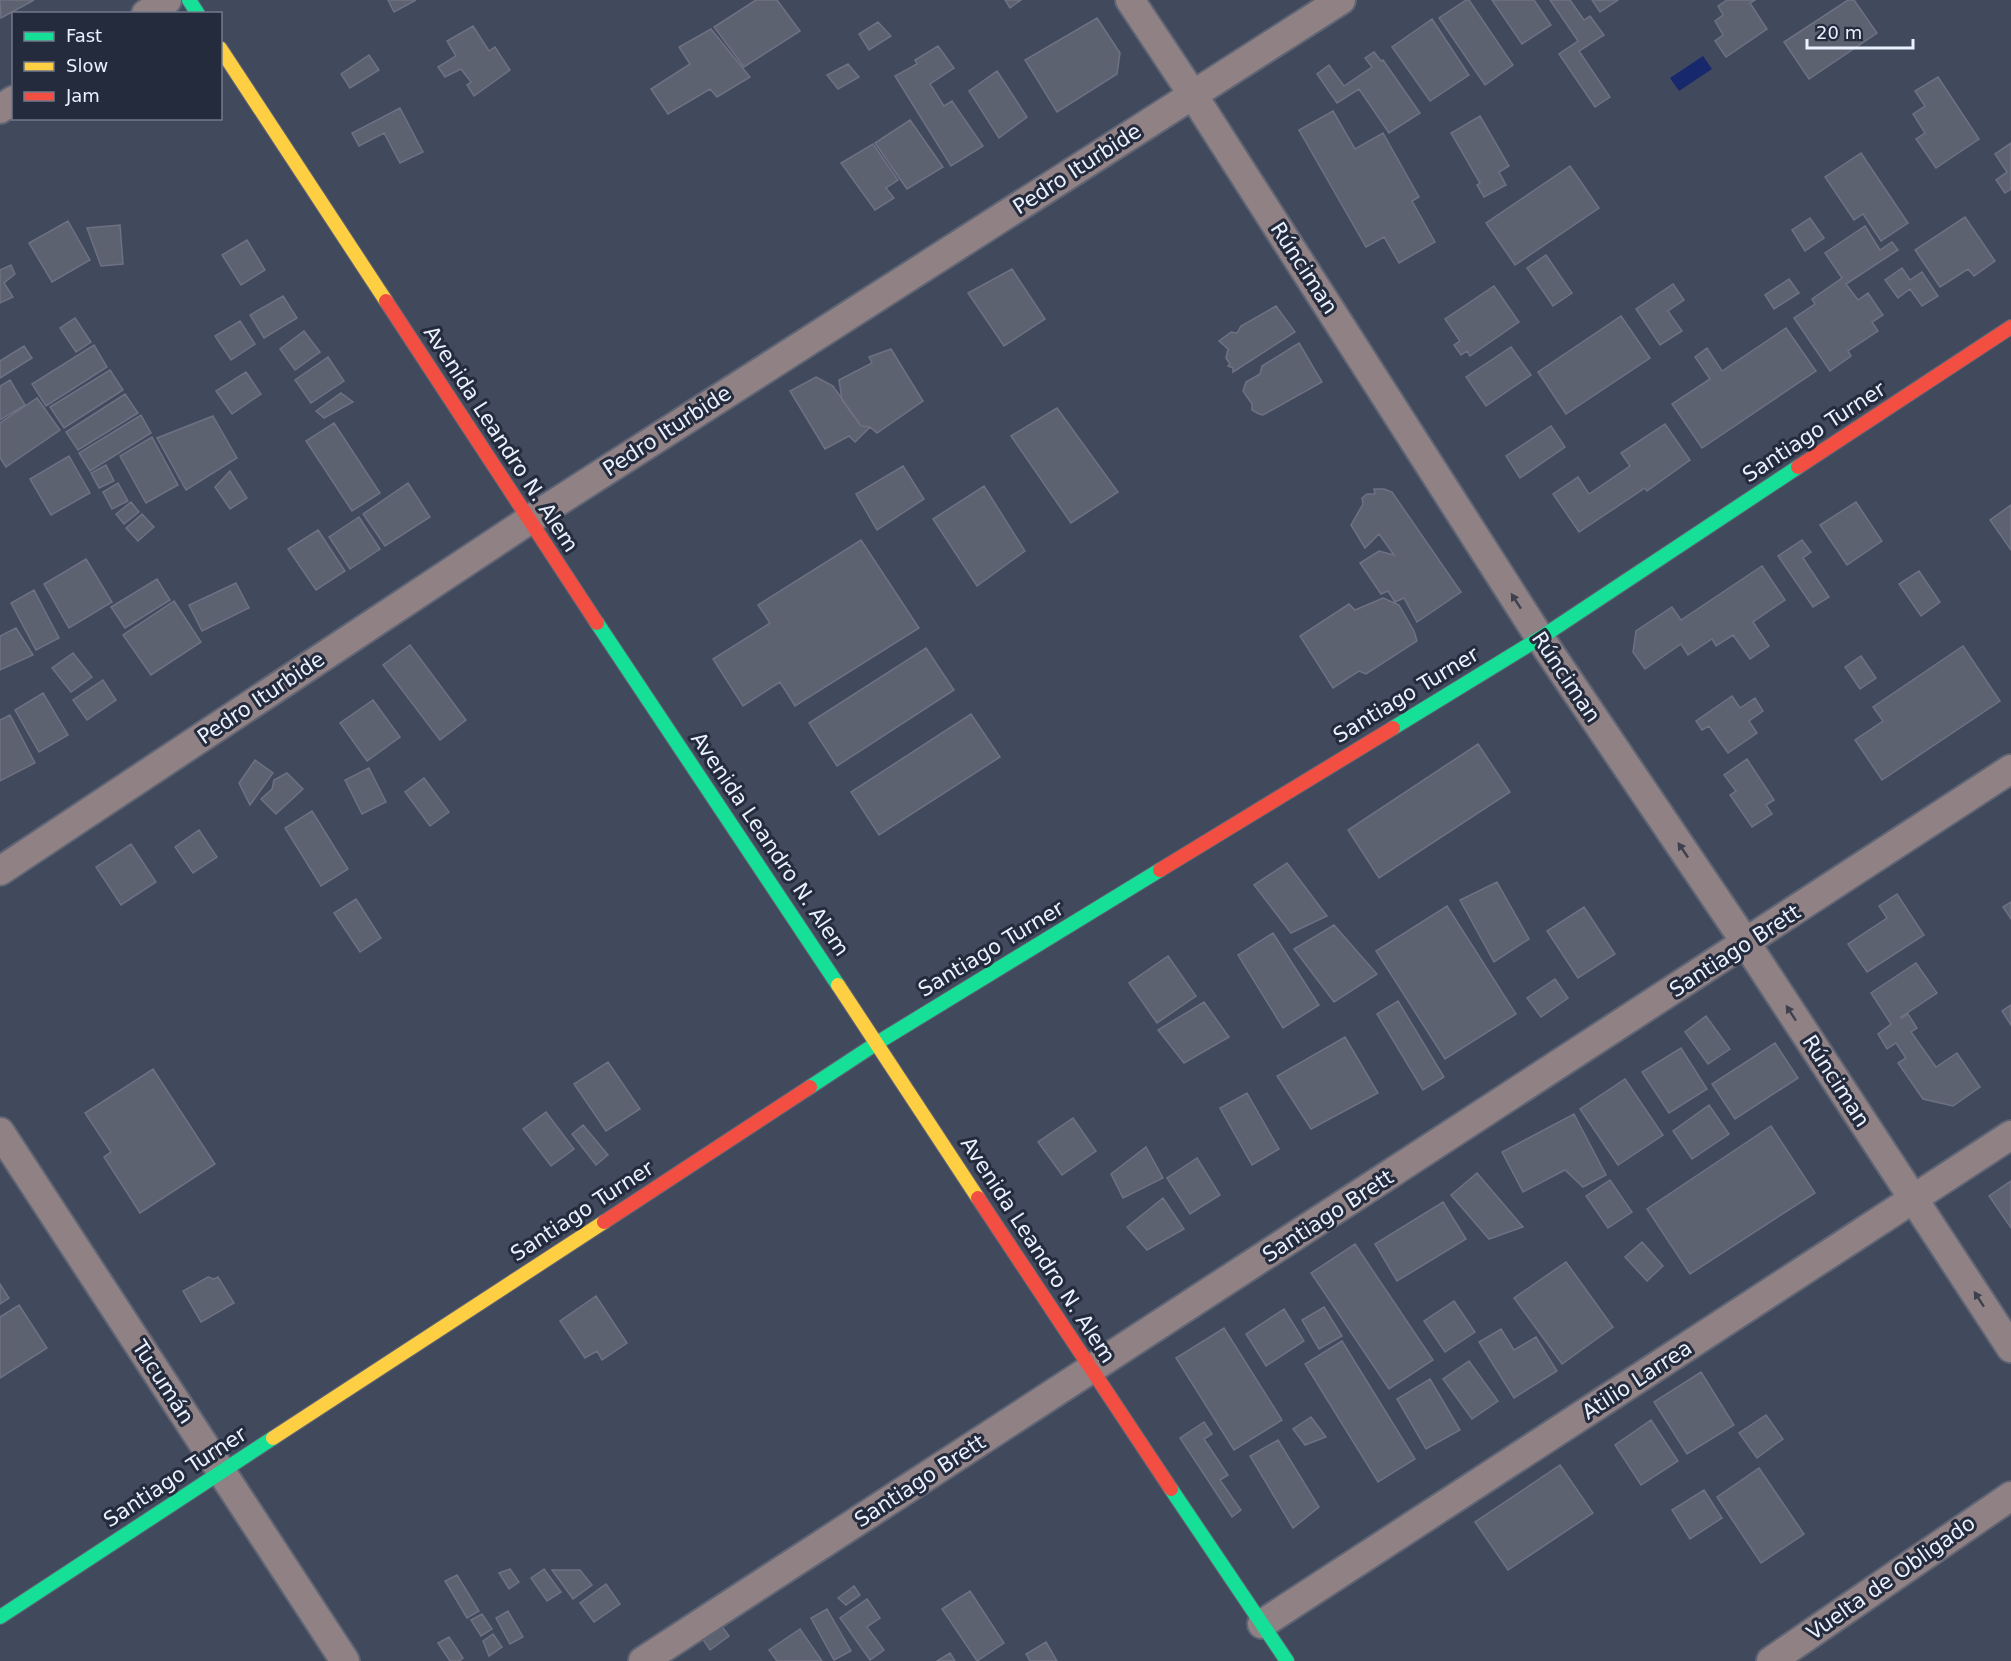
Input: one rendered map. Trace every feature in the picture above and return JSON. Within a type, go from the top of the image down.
[{"type":"street","points":[[149,12],[167,0]]},
{"type":"street","name":"Rúnciman","points":[[1130,0],[1540,638],[1746,944],[2011,1347]]},
{"type":"street","name":"Pedro Iturbide","points":[[0,871],[529,519],[1341,0]]},
{"type":"street","name":"Avenida Leandro N. Alem","points":[[222,51],[1091,1370],[1287,1661]]},
{"type":"street","name":"Santiago Turner","points":[[0,1617],[877,1043],[1540,638],[2011,327]]},
{"type":"street","name":"Santiago Brett","points":[[643,1661],[1746,944],[2011,769]]},
{"type":"street","name":"Tucumán","points":[[0,1132],[345,1661]]},
{"type":"street","name":"Atilio Larrea","points":[[1262,1624],[2011,1135]]},
{"type":"street","name":"Vuelta de Obligado","points":[[1771,1661],[2011,1496]]},
{"type":"water","points":[[1703,56],[1712,69],[1679,91],[1670,78]]},
{"type":"building","points":[[0,0],[34,0],[1,18]]},
{"type":"building","points":[[388,0],[416,0],[394,12]]},
{"type":"building","points":[[756,0],[777,0],[800,31],[744,67],[714,27]]},
{"type":"building","points":[[1005,0],[1021,0],[1010,8]]},
{"type":"building","points":[[1469,0],[1513,65],[1485,85],[1439,18]]},
{"type":"building","points":[[1492,0],[1534,0],[1551,25],[1522,44]]},
{"type":"building","points":[[1550,0],[1570,0],[1584,20],[1590,16],[1604,35],[1579,51],[1610,97],[1595,107],[1559,54],[1578,41]]},
{"type":"building","points":[[1592,0],[1618,0],[1600,12]]},
{"type":"building","points":[[1727,0],[1755,0],[1750,3],[1767,29],[1726,57],[1715,41],[1723,35],[1715,21],[1723,15],[1718,6]]},
{"type":"building","points":[[1848,0],[1854,0],[1877,33],[1809,79],[1784,42]]},
{"type":"building","points":[[1097,18],[1120,53],[1117,74],[1057,112],[1025,60]]},
{"type":"building","points":[[1432,19],[1469,75],[1430,101],[1392,47]]},
{"type":"building","points":[[878,22],[891,36],[869,50],[859,34]]},
{"type":"building","points":[[473,26],[489,51],[495,47],[510,70],[474,96],[467,85],[471,82],[461,69],[445,77],[438,67],[456,56],[447,41]]},
{"type":"building","points":[[711,29],[750,77],[717,97],[710,89],[668,114],[651,89],[690,64],[679,47]]},
{"type":"building","points":[[938,46],[954,68],[930,84],[944,106],[952,101],[983,146],[951,166],[895,76],[917,64],[915,60]]},
{"type":"building","points":[[1374,52],[1381,61],[1383,60],[1420,113],[1389,133],[1359,89],[1337,103],[1317,74],[1329,65],[1344,86],[1372,67],[1365,58]]},
{"type":"building","points":[[369,55],[379,70],[350,88],[341,74]]},
{"type":"building","points":[[848,64],[859,77],[838,89],[827,75]]},
{"type":"building","points":[[997,71],[1027,117],[999,138],[969,91]]},
{"type":"building","points":[[1938,77],[1979,139],[1936,168],[1916,139],[1925,133],[1913,114],[1925,106],[1915,91]]},
{"type":"building","points":[[400,108],[423,152],[400,163],[384,133],[359,146],[352,133]]},
{"type":"building","points":[[1333,111],[1355,149],[1383,133],[1419,197],[1412,201],[1435,242],[1399,263],[1384,237],[1366,247],[1299,130]]},
{"type":"building","points":[[1480,116],[1509,166],[1499,172],[1506,185],[1484,197],[1477,185],[1480,183],[1451,133]]},
{"type":"building","points":[[910,120],[943,167],[907,189],[875,143]]},
{"type":"building","points":[[2011,143],[2011,189],[2005,193],[1996,180],[2007,172],[1995,154]]},
{"type":"building","points":[[873,144],[898,180],[886,188],[894,198],[875,210],[841,163]]},
{"type":"building","points":[[1861,153],[1908,223],[1881,241],[1863,214],[1854,220],[1825,177]]},
{"type":"building","points":[[1570,166],[1599,208],[1515,265],[1486,223]]},
{"type":"building","points":[[1965,217],[1995,261],[1974,276],[1968,269],[1940,287],[1915,250]]},
{"type":"building","points":[[1810,218],[1824,238],[1805,251],[1792,230]]},
{"type":"building","points":[[68,221],[90,260],[52,282],[29,243]]},
{"type":"building","points":[[120,225],[123,264],[101,266],[87,228]]},
{"type":"building","points":[[1865,226],[1880,250],[1892,242],[1898,250],[1846,284],[1858,300],[1868,293],[1883,315],[1872,322],[1878,331],[1848,351],[1851,356],[1830,371],[1794,318],[1815,304],[1812,299],[1842,278],[1825,253]]},
{"type":"building","points":[[247,240],[265,270],[241,285],[222,255]]},
{"type":"building","points":[[1546,255],[1572,293],[1553,306],[1527,268]]},
{"type":"building","points":[[11,265],[15,274],[4,283],[13,297],[0,303],[0,270]]},
{"type":"building","points":[[1902,268],[1910,280],[1922,272],[1938,296],[1922,306],[1910,289],[1898,298],[1885,280]]},
{"type":"building","points":[[1012,269],[1045,319],[1004,346],[968,293]]},
{"type":"building","points":[[1789,279],[1799,293],[1774,309],[1765,295]]},
{"type":"building","points":[[1673,284],[1684,300],[1668,311],[1682,331],[1660,345],[1636,309]]},
{"type":"building","points":[[1494,286],[1519,322],[1470,356],[1467,351],[1461,355],[1454,345],[1460,341],[1445,319]]},
{"type":"building","points":[[283,296],[297,318],[264,338],[250,315]]},
{"type":"building","points":[[1276,306],[1295,332],[1233,372],[1226,358],[1228,349],[1219,341],[1231,332],[1237,333],[1241,326]]},
{"type":"building","points":[[1621,316],[1650,358],[1566,414],[1538,372]]},
{"type":"building","points":[[75,318],[91,342],[76,352],[60,328]]},
{"type":"building","points":[[240,321],[255,344],[231,360],[215,336]]},
{"type":"building","points":[[1786,328],[1816,371],[1702,448],[1672,404],[1710,379],[1695,357],[1707,348],[1722,371]]},
{"type":"building","points":[[304,331],[320,352],[295,370],[280,349]]},
{"type":"building","points":[[1299,343],[1322,382],[1263,415],[1252,410],[1252,404],[1243,391],[1246,382],[1260,374],[1262,366]]},
{"type":"building","points":[[94,345],[107,367],[46,406],[32,384]]},
{"type":"building","points":[[24,346],[32,358],[0,378],[0,361]]},
{"type":"building","points":[[1511,347],[1531,375],[1486,406],[1466,377]]},
{"type":"building","points":[[891,349],[923,401],[877,433],[870,427],[861,426],[842,400],[839,380],[872,363],[869,357]]},
{"type":"building","points":[[328,357],[344,381],[311,403],[295,380]]},
{"type":"building","points":[[110,370],[123,390],[64,428],[50,407]]},
{"type":"building","points":[[246,372],[261,394],[232,414],[216,391]]},
{"type":"building","points":[[816,377],[833,386],[861,426],[870,427],[855,442],[849,436],[825,449],[790,391]]},
{"type":"building","points":[[10,380],[25,405],[0,420],[0,386]]},
{"type":"building","points":[[341,393],[353,402],[324,418],[316,411]]},
{"type":"building","points":[[125,394],[138,413],[78,450],[66,432]]},
{"type":"building","points":[[37,398],[60,430],[6,467],[0,458],[0,423]]},
{"type":"building","points":[[1057,408],[1118,492],[1071,523],[1011,436]]},
{"type":"building","points":[[141,415],[151,433],[90,471],[79,453]]},
{"type":"building","points":[[213,416],[237,458],[186,490],[157,438]]},
{"type":"building","points":[[334,423],[380,493],[352,511],[306,441]]},
{"type":"building","points":[[1665,424],[1690,460],[1647,491],[1645,488],[1579,532],[1553,494],[1578,477],[1589,494],[1630,466],[1621,453]]},
{"type":"building","points":[[1551,426],[1565,447],[1520,478],[1506,456]]},
{"type":"building","points":[[152,437],[178,485],[146,503],[120,456]]},
{"type":"building","points":[[69,456],[90,493],[51,515],[30,479]]},
{"type":"building","points":[[106,465],[114,481],[99,488],[91,473]]},
{"type":"building","points":[[903,466],[924,499],[877,530],[856,494]]},
{"type":"building","points":[[230,471],[247,498],[230,509],[215,487]]},
{"type":"building","points":[[118,483],[128,501],[112,509],[103,492]]},
{"type":"building","points":[[408,483],[430,517],[385,546],[363,514]]},
{"type":"building","points":[[984,486],[1025,551],[977,586],[933,519]]},
{"type":"building","points":[[1374,489],[1392,492],[1461,592],[1417,622],[1404,598],[1395,602],[1388,591],[1381,594],[1360,563],[1379,551],[1394,555],[1379,534],[1365,548],[1351,525],[1363,504],[1362,498],[1367,494],[1375,494]]},
{"type":"building","points":[[131,502],[139,512],[124,524],[116,514]]},
{"type":"building","points":[[1856,502],[1882,541],[1847,565],[1820,525]]},
{"type":"building","points":[[2011,505],[2011,550],[1990,520]]},
{"type":"building","points":[[142,514],[154,527],[138,541],[126,528]]},
{"type":"building","points":[[359,517],[380,549],[350,569],[329,537]]},
{"type":"building","points":[[318,530],[345,571],[316,590],[288,549]]},
{"type":"building","points":[[861,540],[919,628],[795,706],[780,682],[743,706],[713,659],[770,623],[758,605]]},
{"type":"building","points":[[1802,540],[1811,552],[1803,558],[1829,597],[1813,607],[1778,556]]},
{"type":"building","points":[[86,559],[112,602],[69,628],[44,584]]},
{"type":"building","points":[[1762,566],[1785,600],[1753,622],[1769,646],[1750,659],[1733,635],[1716,646],[1712,639],[1688,655],[1681,644],[1645,669],[1633,652],[1636,631],[1672,607],[1681,620]]},
{"type":"building","points":[[1919,571],[1940,602],[1921,616],[1899,584]]},
{"type":"building","points":[[157,579],[170,600],[125,628],[111,607]]},
{"type":"building","points":[[236,583],[249,608],[202,631],[189,605]]},
{"type":"building","points":[[34,590],[59,638],[36,650],[11,603]]},
{"type":"building","points":[[1383,598],[1399,605],[1417,641],[1366,674],[1359,671],[1333,688],[1300,636],[1349,604],[1355,610]]},
{"type":"building","points":[[174,601],[201,642],[151,675],[123,635]]},
{"type":"building","points":[[16,628],[33,655],[0,670],[0,636]]},
{"type":"building","points":[[410,645],[466,720],[440,740],[383,665]]},
{"type":"building","points":[[1963,646],[2000,701],[1882,780],[1855,740],[1883,721],[1873,707]]},
{"type":"building","points":[[926,648],[954,690],[837,766],[809,723]]},
{"type":"building","points":[[73,653],[92,677],[71,692],[52,668]]},
{"type":"building","points":[[1861,656],[1876,678],[1860,689],[1845,667]]},
{"type":"building","points":[[103,680],[116,700],[87,720],[73,700]]},
{"type":"building","points":[[43,693],[68,735],[39,752],[15,710]]},
{"type":"building","points":[[1732,696],[1740,708],[1755,698],[1763,711],[1749,721],[1757,733],[1728,753],[1709,726],[1702,730],[1696,721]]},
{"type":"building","points":[[373,700],[400,737],[367,761],[340,723]]},
{"type":"building","points":[[971,714],[1000,757],[879,835],[851,792]]},
{"type":"building","points":[[10,715],[35,763],[0,781],[0,720]]},
{"type":"building","points":[[1478,744],[1510,792],[1379,878],[1348,830]]},
{"type":"building","points":[[1747,759],[1774,800],[1766,805],[1772,814],[1752,827],[1730,795],[1736,791],[1724,775]]},
{"type":"building","points":[[255,760],[273,773],[250,805],[239,783]]},
{"type":"building","points":[[369,768],[386,802],[362,814],[345,780]]},
{"type":"building","points":[[287,773],[303,789],[276,814],[261,799],[272,789],[274,780]]},
{"type":"building","points":[[424,778],[449,812],[430,826],[405,792]]},
{"type":"building","points":[[312,811],[348,869],[321,886],[285,828]]},
{"type":"building","points":[[199,830],[217,857],[193,873],[175,847]]},
{"type":"building","points":[[131,844],[156,882],[121,905],[96,867]]},
{"type":"building","points":[[1287,863],[1327,916],[1291,933],[1254,885]]},
{"type":"building","points":[[1497,882],[1529,939],[1494,962],[1460,900]]},
{"type":"building","points":[[1897,894],[1924,935],[1867,972],[1848,944],[1887,918],[1879,906]]},
{"type":"building","points":[[356,899],[381,938],[360,952],[334,913]]},
{"type":"building","points":[[2011,902],[2011,919],[2003,907]]},
{"type":"building","points":[[1447,906],[1516,1014],[1445,1059],[1376,951]]},
{"type":"building","points":[[1584,907],[1615,954],[1578,978],[1547,931]]},
{"type":"building","points":[[1334,925],[1377,974],[1334,1002],[1294,949]]},
{"type":"building","points":[[1273,933],[1319,1005],[1283,1028],[1238,955]]},
{"type":"building","points":[[1168,956],[1196,996],[1157,1023],[1129,983]]},
{"type":"building","points":[[1916,963],[1937,993],[1901,1017],[1908,1014],[1917,1028],[1911,1032],[1936,1067],[1957,1053],[1980,1087],[1953,1106],[1923,1099],[1898,1063],[1906,1058],[1896,1043],[1887,1049],[1878,1034],[1891,1024],[1871,993]]},
{"type":"building","points":[[1555,979],[1568,998],[1541,1017],[1527,998]]},
{"type":"building","points":[[1398,1001],[1444,1077],[1423,1090],[1377,1014]]},
{"type":"building","points":[[1204,1002],[1229,1037],[1184,1063],[1158,1030]]},
{"type":"building","points":[[2011,1005],[2011,1025],[2002,1011]]},
{"type":"building","points":[[1706,1016],[1730,1049],[1708,1064],[1685,1032]]},
{"type":"building","points":[[1345,1037],[1378,1093],[1311,1129],[1277,1076]]},
{"type":"building","points":[[1775,1043],[1798,1078],[1735,1119],[1712,1084]]},
{"type":"building","points":[[1681,1048],[1707,1089],[1669,1113],[1642,1072]]},
{"type":"building","points":[[608,1062],[640,1109],[606,1131],[574,1084]]},
{"type":"building","points":[[153,1069],[215,1164],[140,1213],[104,1157],[111,1152],[85,1113]]},
{"type":"building","points":[[1625,1079],[1663,1135],[1618,1165],[1580,1109]]},
{"type":"building","points":[[1247,1093],[1279,1149],[1252,1165],[1220,1108]]},
{"type":"building","points":[[1709,1105],[1729,1134],[1692,1159],[1673,1131]]},
{"type":"building","points":[[546,1112],[574,1149],[551,1166],[523,1129]]},
{"type":"building","points":[[1574,1114],[1606,1175],[1583,1187],[1565,1170],[1523,1192],[1502,1152]]},
{"type":"building","points":[[1073,1118],[1096,1151],[1062,1175],[1038,1142]]},
{"type":"building","points":[[583,1125],[608,1155],[596,1165],[572,1134]]},
{"type":"building","points":[[1771,1126],[1815,1193],[1690,1274],[1647,1209]]},
{"type":"building","points":[[1146,1147],[1163,1178],[1123,1198],[1111,1174]]},
{"type":"building","points":[[1197,1158],[1220,1195],[1190,1214],[1167,1178]]},
{"type":"building","points":[[1477,1173],[1523,1227],[1489,1239],[1451,1195]]},
{"type":"building","points":[[1610,1180],[1632,1212],[1608,1228],[1586,1196]]},
{"type":"building","points":[[2011,1181],[2011,1228],[1989,1196]]},
{"type":"building","points":[[1163,1198],[1184,1229],[1147,1250],[1127,1227]]},
{"type":"building","points":[[1443,1202],[1466,1239],[1397,1281],[1375,1244]]},
{"type":"building","points":[[1642,1242],[1663,1266],[1647,1281],[1625,1257]]},
{"type":"building","points":[[1355,1244],[1433,1360],[1389,1389],[1311,1273]]},
{"type":"building","points":[[1566,1262],[1613,1327],[1562,1364],[1514,1298]]},
{"type":"building","points":[[208,1277],[214,1279],[218,1277],[234,1303],[201,1322],[183,1291]]},
{"type":"building","points":[[0,1284],[9,1298],[0,1304]]},
{"type":"building","points":[[596,1296],[627,1343],[602,1360],[597,1351],[585,1358],[560,1321]]},
{"type":"building","points":[[1454,1301],[1475,1332],[1445,1352],[1424,1321]]},
{"type":"building","points":[[19,1305],[47,1348],[0,1378],[0,1317]]},
{"type":"building","points":[[1324,1307],[1342,1336],[1319,1349],[1302,1320]]},
{"type":"building","points":[[1284,1309],[1304,1341],[1266,1366],[1246,1334]]},
{"type":"building","points":[[1224,1328],[1282,1420],[1234,1450],[1176,1358]]},
{"type":"building","points":[[1501,1329],[1514,1350],[1536,1337],[1557,1371],[1514,1398],[1479,1342]]},
{"type":"building","points":[[1342,1341],[1415,1459],[1378,1482],[1305,1364]]},
{"type":"building","points":[[1469,1361],[1498,1401],[1472,1419],[1443,1379]]},
{"type":"building","points":[[1701,1372],[1734,1425],[1687,1454],[1654,1402]]},
{"type":"building","points":[[1430,1379],[1460,1430],[1426,1449],[1397,1399]]},
{"type":"building","points":[[1766,1415],[1783,1439],[1757,1458],[1739,1433]]},
{"type":"building","points":[[1311,1417],[1326,1437],[1305,1445],[1293,1429]]},
{"type":"building","points":[[1651,1420],[1678,1461],[1641,1485],[1615,1445]]},
{"type":"building","points":[[1204,1422],[1212,1434],[1204,1439],[1228,1475],[1220,1480],[1241,1510],[1232,1517],[1180,1438]]},
{"type":"building","points":[[1278,1440],[1319,1507],[1293,1528],[1250,1456]]},
{"type":"building","points":[[1560,1465],[1593,1513],[1508,1570],[1475,1522]]},
{"type":"building","points":[[1759,1468],[1804,1534],[1761,1563],[1717,1497]]},
{"type":"building","points":[[1704,1490],[1722,1518],[1690,1539],[1672,1510]]},
{"type":"building","points":[[510,1569],[519,1582],[509,1589],[499,1573]]},
{"type":"building","points":[[544,1569],[561,1592],[547,1601],[531,1578]]},
{"type":"building","points":[[552,1570],[580,1570],[592,1585],[573,1599]]},
{"type":"building","points":[[457,1575],[479,1611],[467,1618],[445,1581]]},
{"type":"building","points":[[606,1584],[620,1604],[594,1622],[580,1603]]},
{"type":"building","points":[[854,1586],[860,1595],[846,1605],[838,1598]]},
{"type":"building","points":[[970,1591],[1004,1643],[977,1661],[942,1609]]},
{"type":"building","points":[[867,1599],[880,1618],[867,1627],[884,1650],[870,1660],[840,1618]]},
{"type":"building","points":[[827,1609],[851,1651],[834,1660],[811,1618]]},
{"type":"building","points":[[508,1611],[523,1637],[510,1644],[496,1618]]},
{"type":"building","points":[[482,1614],[492,1629],[481,1636],[471,1620]]},
{"type":"building","points":[[721,1625],[729,1636],[710,1650],[702,1638]]},
{"type":"building","points":[[800,1629],[822,1661],[777,1661],[769,1650]]},
{"type":"building","points":[[493,1634],[502,1647],[489,1656],[483,1641]]},
{"type":"building","points":[[449,1637],[463,1658],[459,1661],[450,1661],[438,1643]]},
{"type":"building","points":[[1046,1642],[1057,1661],[1030,1661],[1026,1654]]},
{"type":"building","points":[[950,1653],[955,1661],[937,1661]]},
{"type":"traffic: fast","points":[[189,0],[197,12]]},
{"type":"traffic: fast","points":[[1393,728],[1540,638],[1798,467]]},
{"type":"traffic: fast","points":[[597,623],[838,985]]},
{"type":"traffic: fast","points":[[810,1087],[877,1043],[1160,870]]},
{"type":"traffic: fast","points":[[0,1617],[273,1438]]},
{"type":"traffic: fast","points":[[1171,1489],[1287,1661]]},
{"type":"traffic: slow","points":[[222,51],[386,301]]},
{"type":"traffic: slow","points":[[838,985],[978,1198]]},
{"type":"traffic: slow","points":[[273,1438],[604,1222]]},
{"type":"traffic: jam","points":[[386,301],[597,623]]},
{"type":"traffic: jam","points":[[1798,467],[2011,327]]},
{"type":"traffic: jam","points":[[1160,870],[1393,728]]},
{"type":"traffic: jam","points":[[604,1222],[810,1087]]},
{"type":"traffic: jam","points":[[978,1198],[1171,1489]]}]
